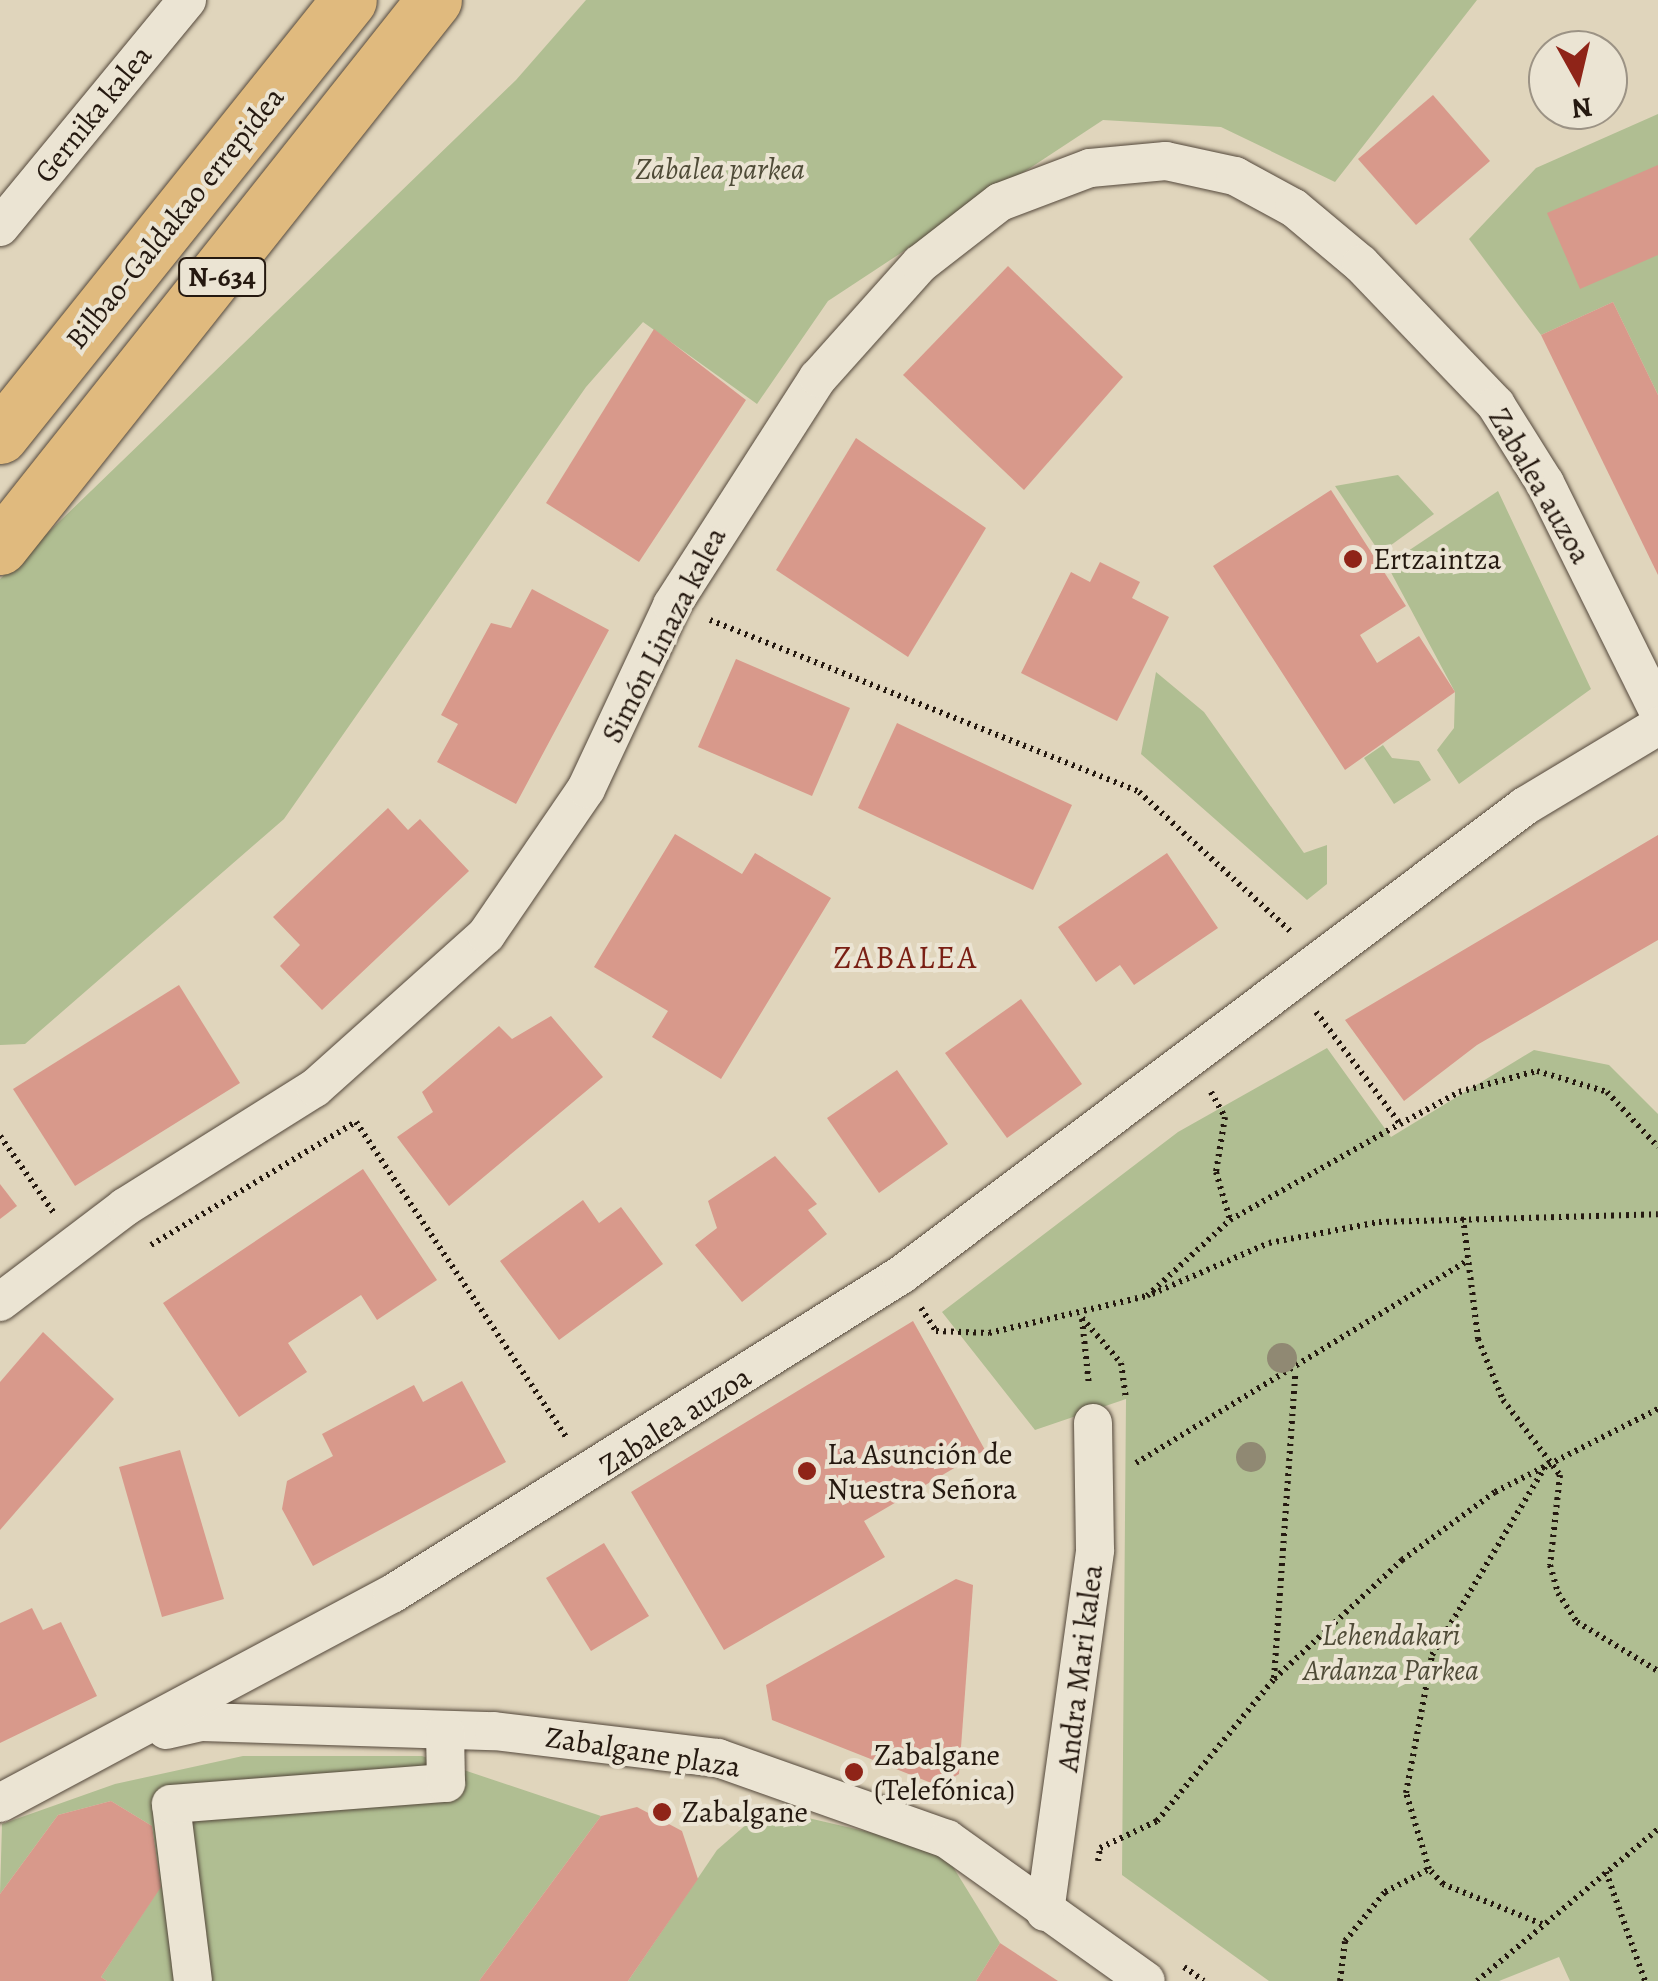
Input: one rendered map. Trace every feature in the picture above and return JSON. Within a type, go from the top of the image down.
[{"type":"highway","name":"Bilbao-Galdakao errepidea","points":[[0,436],[350,0]]},
{"type":"highway","name":"N-634","points":[[0,547],[434,0]]},
{"type":"street","name":"Gernika kalea","points":[[0,227],[187,0]]},
{"type":"street","name":"Simón Linaza kalea","points":[[0,1302],[125,1207],[315,1088],[486,935],[586,789],[672,606],[818,378],[920,264],[1000,202],[1090,168],[1166,161],[1235,176],[1294,208]]},
{"type":"street","name":"Zabalea auzoa","points":[[1294,208],[1496,405],[1545,483],[1658,712]]},
{"type":"street","name":"Zabalea auzoa","points":[[129,1738],[591,1475],[1006,1204],[1525,806],[1658,726]]},
{"type":"street","name":"Andra Mari kalea","points":[[1045,1912],[1111,1419]]},
{"type":"street","name":"Zabalgane plaza","points":[[129,1738],[202,1722],[602,1738],[718,1758],[947,1838],[1146,1981]]},
{"type":"street","points":[[193,1981],[171,1804],[446,1783],[445,1732]]},
{"type":"street","points":[[0,1802],[129,1738]]},
{"type":"path","points":[[672,606],[1139,792],[1295,935],[1280,947]]},
{"type":"path","points":[[1294,984],[1400,1124]]},
{"type":"path","points":[[1193,1060],[1224,1117],[1216,1172],[1230,1220]]},
{"type":"path","points":[[1146,1296],[1230,1220],[1459,1092],[1537,1071],[1607,1092],[1658,1147]]},
{"type":"path","points":[[125,1207],[149,1246],[356,1122],[591,1475]]},
{"type":"path","points":[[0,1136],[58,1218],[71,1209]]},
{"type":"path","points":[[936,1330],[989,1333],[1082,1318],[1146,1296],[1269,1242],[1463,1218],[1658,1214]]},
{"type":"path","points":[[1463,1218],[1478,1339],[1502,1400],[1560,1475],[1550,1565],[1558,1593],[1577,1622],[1658,1671]]},
{"type":"path","points":[[1134,1450],[1137,1468],[1295,1374],[1468,1260]]},
{"type":"path","points":[[1082,1318],[1111,1419]]},
{"type":"path","points":[[1082,1318],[1121,1362],[1111,1419]]},
{"type":"path","points":[[1274,1679],[1295,1374]]},
{"type":"path","points":[[1051,1869],[1093,1890],[1100,1848],[1157,1821],[1274,1679],[1402,1560],[1549,1460],[1658,1409]]},
{"type":"path","points":[[1542,1924],[1485,1906],[1428,1869],[1406,1793],[1432,1655],[1549,1460]]},
{"type":"path","points":[[1477,1981],[1658,1829]]},
{"type":"path","points":[[1340,1981],[1346,1941],[1385,1892],[1428,1869]]},
{"type":"path","points":[[1606,1872],[1646,1981]]},
{"type":"green space","name":"Zabalea parkea","points":[[586,0],[1477,0],[1335,182],[1221,127],[1103,120],[828,301],[757,404],[643,322],[586,387],[284,819],[25,1044],[0,1045],[0,579],[516,80]]},
{"type":"green space","points":[[1658,114],[1658,395],[1613,302],[1541,335],[1469,239],[1536,168]]},
{"type":"green space","points":[[1398,475],[1434,514],[1380,553],[1335,486]]},
{"type":"green space","points":[[1498,491],[1591,689],[1459,784],[1437,750],[1454,728],[1455,692],[1387,565]]},
{"type":"green space","points":[[1156,672],[1204,712],[1304,853],[1327,845],[1327,884],[1307,900],[1141,754]]},
{"type":"green space","points":[[1383,745],[1392,758],[1419,761],[1431,780],[1394,804],[1364,758]]},
{"type":"green space","name":"Lehendakari Ardanza Parkea","points":[[1327,1048],[1391,1137],[1534,1050],[1609,1065],[1658,1114],[1658,1981],[1570,1981],[1559,1957],[1499,1981],[1269,1981],[1122,1875],[1126,1399],[1035,1430],[942,1312],[1178,1132]]},
{"type":"green space","points":[[243,1756],[422,1756],[601,1816],[479,1981],[107,1981],[101,1977],[161,1886],[152,1826],[111,1801],[58,1815],[0,1894],[2,1824],[115,1784]]},
{"type":"green space","points":[[765,1808],[942,1849],[1000,1943],[976,1981],[628,1981],[717,1850]]},
{"type":"building","points":[[1433,95],[1490,161],[1416,225],[1358,159]]},
{"type":"building","points":[[1658,165],[1658,255],[1580,289],[1547,213]]},
{"type":"building","points":[[1008,266],[1123,377],[1024,490],[903,375]]},
{"type":"building","points":[[1613,302],[1658,395],[1658,575],[1541,335]]},
{"type":"building","points":[[654,329],[746,400],[639,562],[546,503]]},
{"type":"building","points":[[856,438],[986,528],[908,657],[776,570]]},
{"type":"building","points":[[1331,490],[1406,606],[1360,635],[1377,663],[1419,636],[1455,692],[1345,770],[1213,566]]},
{"type":"building","points":[[1100,562],[1140,582],[1132,598],[1169,617],[1117,721],[1021,673],[1071,572],[1090,582]]},
{"type":"building","points":[[532,589],[609,630],[516,804],[437,762],[458,724],[441,715],[491,623],[511,628]]},
{"type":"building","points":[[736,659],[850,708],[812,796],[698,747]]},
{"type":"building","points":[[897,723],[1072,805],[1033,890],[858,808]]},
{"type":"building","points":[[388,808],[408,830],[420,819],[469,871],[322,1010],[280,966],[300,945],[273,917]]},
{"type":"building","points":[[675,834],[742,874],[755,853],[831,898],[721,1079],[652,1037],[668,1011],[594,967]]},
{"type":"building","points":[[1658,835],[1658,940],[1477,1045],[1404,1101],[1345,1020]]},
{"type":"building","points":[[1167,853],[1218,928],[1134,985],[1120,965],[1096,982],[1058,927]]},
{"type":"building","points":[[179,985],[240,1083],[75,1186],[13,1089]]},
{"type":"building","points":[[1021,999],[1082,1084],[1007,1138],[945,1053]]},
{"type":"building","points":[[551,1016],[603,1077],[449,1206],[397,1137],[433,1112],[422,1092],[499,1026],[512,1039]]},
{"type":"building","points":[[897,1070],[948,1144],[879,1193],[827,1118]]},
{"type":"building","points":[[775,1156],[817,1204],[808,1210],[827,1234],[742,1302],[695,1245],[717,1228],[708,1201]]},
{"type":"building","points":[[363,1169],[437,1280],[377,1320],[361,1295],[288,1343],[307,1372],[239,1417],[163,1303]]},
{"type":"building","points":[[0,1184],[17,1206],[0,1219]]},
{"type":"building","points":[[583,1200],[599,1223],[621,1207],[663,1264],[559,1340],[500,1261]]},
{"type":"building","name":"La Asunción de Nuestra Señora","points":[[913,1321],[985,1450],[864,1521],[885,1557],[724,1650],[631,1492]]},
{"type":"building","points":[[43,1332],[114,1399],[0,1530],[0,1382]]},
{"type":"building","points":[[462,1381],[506,1462],[313,1566],[282,1509],[287,1481],[333,1456],[322,1434],[414,1385],[423,1402]]},
{"type":"building","points":[[180,1450],[224,1599],[162,1617],[119,1467]]},
{"type":"building","points":[[604,1543],[649,1616],[591,1651],[546,1578]]},
{"type":"building","points":[[956,1579],[973,1585],[959,1774],[939,1786],[772,1720],[766,1685]]},
{"type":"building","points":[[32,1608],[43,1630],[61,1622],[97,1696],[0,1743],[0,1623]]},
{"type":"building","points":[[111,1801],[152,1826],[161,1887],[101,1977],[107,1981],[0,1981],[0,1894],[58,1815]]},
{"type":"building","points":[[637,1807],[682,1831],[698,1879],[628,1981],[479,1981],[601,1816]]},
{"type":"building","points":[[1000,1943],[1058,1981],[976,1981]]},
{"type":"place","name":"Ertzaintza","points":[[1353,559]]},
{"type":"place","name":"La Asunción de Nuestra Señora","points":[[807,1471]]},
{"type":"place","name":"Zabalgane (Telefónica)","points":[[854,1772]]},
{"type":"place","name":"Zabalgane","points":[[662,1812]]},
{"type":"district","name":"ZABALEA","points":[[906,957]]}]
